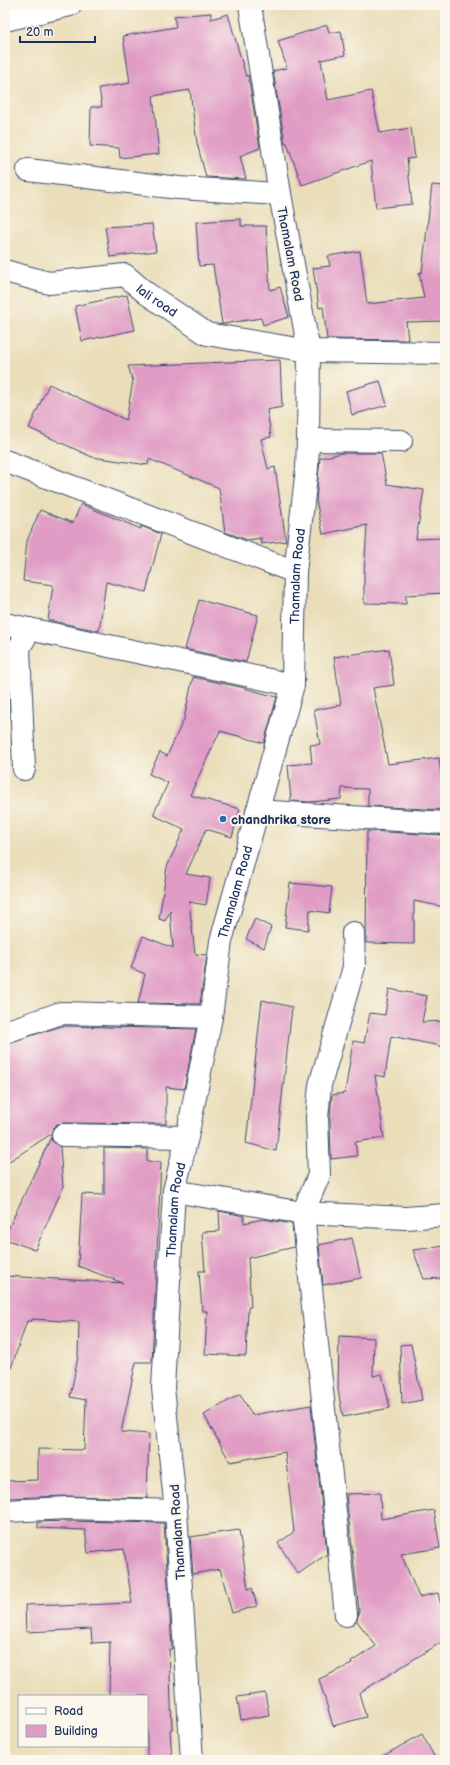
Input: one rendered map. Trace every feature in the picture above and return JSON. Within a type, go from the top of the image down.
[{"type":"street","points":[[5,20],[70,5]]},
{"type":"street","name":"Thamalam Road","points":[[192,1760],[176,1511],[163,1388],[174,1191],[187,1137],[211,1017],[221,941],[293,685],[295,572],[307,468],[308,440],[309,352],[280,194],[250,5]]},
{"type":"street","points":[[28,170],[179,188],[280,194]]},
{"type":"street","name":"lali road","points":[[5,271],[49,283],[125,275],[146,293],[207,334],[309,352],[445,353]]},
{"type":"street","points":[[308,440],[400,441]]},
{"type":"street","points":[[5,461],[295,572]]},
{"type":"street","points":[[5,624],[293,685]]},
{"type":"street","points":[[24,769],[19,648],[30,629]]},
{"type":"street","points":[[257,811],[445,823]]},
{"type":"street","points":[[346,1615],[303,1213],[319,1176],[317,1118],[320,1085],[354,967],[353,933]]},
{"type":"street","points":[[5,1032],[61,1013],[211,1017]]},
{"type":"street","points":[[63,1135],[187,1137]]},
{"type":"street","points":[[174,1191],[303,1213],[406,1218],[445,1215]]},
{"type":"street","points":[[5,1511],[68,1508],[176,1511]]},
{"type":"building","points":[[211,13],[211,19],[228,14],[246,76],[248,75],[260,148],[240,156],[246,179],[206,177],[197,143],[190,90],[153,96],[159,154],[120,158],[119,148],[90,146],[91,107],[102,107],[99,88],[130,83],[123,36],[176,27],[174,16]]},
{"type":"building","points":[[327,25],[329,33],[341,31],[345,55],[321,60],[328,100],[371,91],[380,133],[411,128],[415,158],[407,159],[412,204],[376,208],[371,161],[302,185],[287,143],[285,143],[273,71],[287,68],[278,41]]},
{"type":"building","points":[[432,185],[445,186],[445,321],[406,322],[408,340],[327,339],[323,307],[319,308],[313,268],[330,266],[328,256],[360,251],[367,304],[424,298],[419,273],[422,272]]},
{"type":"building","points":[[241,219],[241,226],[266,226],[270,290],[280,287],[289,317],[263,325],[261,318],[222,324],[213,265],[199,266],[196,222]]},
{"type":"building","points":[[152,224],[156,251],[110,257],[105,227]]},
{"type":"building","points":[[127,295],[135,330],[82,341],[75,306]]},
{"type":"building","points":[[280,360],[282,407],[267,410],[271,437],[261,439],[268,469],[275,467],[286,541],[261,544],[261,538],[247,540],[225,532],[219,488],[149,459],[148,465],[92,457],[29,428],[49,384],[126,420],[133,381],[128,366]]},
{"type":"building","points":[[380,381],[387,405],[352,415],[346,391]]},
{"type":"building","points":[[342,453],[381,453],[387,484],[424,490],[416,539],[445,538],[445,593],[406,595],[406,604],[364,603],[367,525],[323,534],[316,500],[320,458]]},
{"type":"building","points":[[81,504],[141,529],[141,526],[161,534],[146,592],[106,582],[99,631],[48,620],[53,585],[23,581],[27,541],[40,510],[73,523]]},
{"type":"building","points":[[199,600],[258,615],[246,662],[185,649]]},
{"type":"building","points":[[5,646],[7,646],[9,717],[5,718]]},
{"type":"building","points":[[389,649],[394,685],[373,688],[388,764],[439,758],[445,810],[368,806],[368,789],[342,788],[341,799],[310,802],[291,801],[288,765],[312,763],[310,745],[320,744],[314,710],[341,705],[334,657]]},
{"type":"building","points":[[193,677],[277,697],[264,743],[220,731],[190,795],[240,809],[232,837],[206,829],[186,874],[210,878],[206,905],[189,902],[195,954],[207,955],[200,1004],[138,1003],[145,974],[131,968],[143,936],[173,948],[170,911],[165,921],[159,919],[167,867],[184,829],[153,815],[168,783],[149,774],[160,752],[167,756],[184,719]]},
{"type":"building","points":[[367,831],[445,835],[445,907],[414,901],[414,944],[366,943]]},
{"type":"building","points":[[290,883],[332,887],[329,913],[310,910],[308,930],[285,927]]},
{"type":"building","points":[[255,919],[271,927],[264,948],[246,939]]},
{"type":"building","points":[[389,989],[427,996],[422,1022],[445,1021],[445,1047],[391,1036],[385,1077],[375,1075],[384,1138],[355,1142],[357,1156],[331,1159],[330,1118],[332,1095],[345,1093],[353,1041],[364,1043],[370,1013],[385,1015]]},
{"type":"building","points":[[262,1000],[292,1007],[276,1151],[246,1143]]},
{"type":"building","points":[[62,1026],[196,1029],[184,1089],[166,1087],[166,1124],[57,1124],[53,1128],[51,1134],[5,1164],[5,1044]]},
{"type":"building","points":[[51,1137],[52,1141],[60,1147],[63,1187],[35,1250],[5,1239],[5,1236]]},
{"type":"building","points":[[104,1148],[147,1149],[147,1161],[161,1162],[152,1362],[136,1362],[121,1432],[149,1434],[147,1498],[67,1496],[7,1498],[6,1481],[38,1480],[38,1449],[84,1450],[86,1400],[70,1397],[78,1357],[79,1322],[32,1319],[32,1321],[27,1321],[9,1374],[5,1374],[5,1276],[123,1283],[78,1266],[82,1194],[104,1195]]},
{"type":"building","points":[[219,1211],[244,1216],[244,1223],[263,1219],[292,1224],[294,1247],[248,1258],[251,1307],[248,1307],[246,1356],[205,1354],[207,1311],[202,1311],[199,1271],[205,1271],[202,1232],[220,1231]]},
{"type":"building","points":[[352,1238],[361,1278],[323,1285],[319,1245]]},
{"type":"building","points":[[445,1246],[445,1278],[424,1279],[413,1250]]},
{"type":"building","points":[[339,1336],[374,1338],[373,1376],[382,1374],[390,1408],[343,1417],[338,1390]]},
{"type":"building","points":[[411,1344],[422,1400],[402,1404],[400,1345]]},
{"type":"building","points":[[240,1394],[252,1415],[311,1405],[327,1554],[298,1574],[278,1543],[294,1532],[285,1452],[230,1462],[204,1415]]},
{"type":"building","points":[[380,1493],[381,1519],[434,1510],[440,1548],[401,1554],[419,1597],[438,1593],[445,1621],[445,1640],[359,1693],[366,1717],[333,1726],[319,1679],[352,1664],[351,1662],[376,1646],[357,1621],[359,1611],[346,1494]]},
{"type":"building","points":[[67,1521],[164,1523],[172,1649],[169,1649],[172,1760],[147,1760],[148,1695],[109,1695],[110,1642],[92,1643],[91,1629],[26,1632],[25,1605],[59,1604],[59,1606],[132,1603],[124,1549],[88,1553],[85,1530],[38,1528],[38,1522]]},
{"type":"building","points":[[239,1530],[248,1589],[252,1588],[257,1606],[232,1613],[220,1569],[193,1574],[190,1537]]},
{"type":"building","points":[[265,1693],[269,1715],[241,1720],[237,1697]]},
{"type":"building","points":[[422,1734],[436,1760],[376,1760]]},
{"type":"place","name":"chandhrika store","points":[[223,819]]}]
